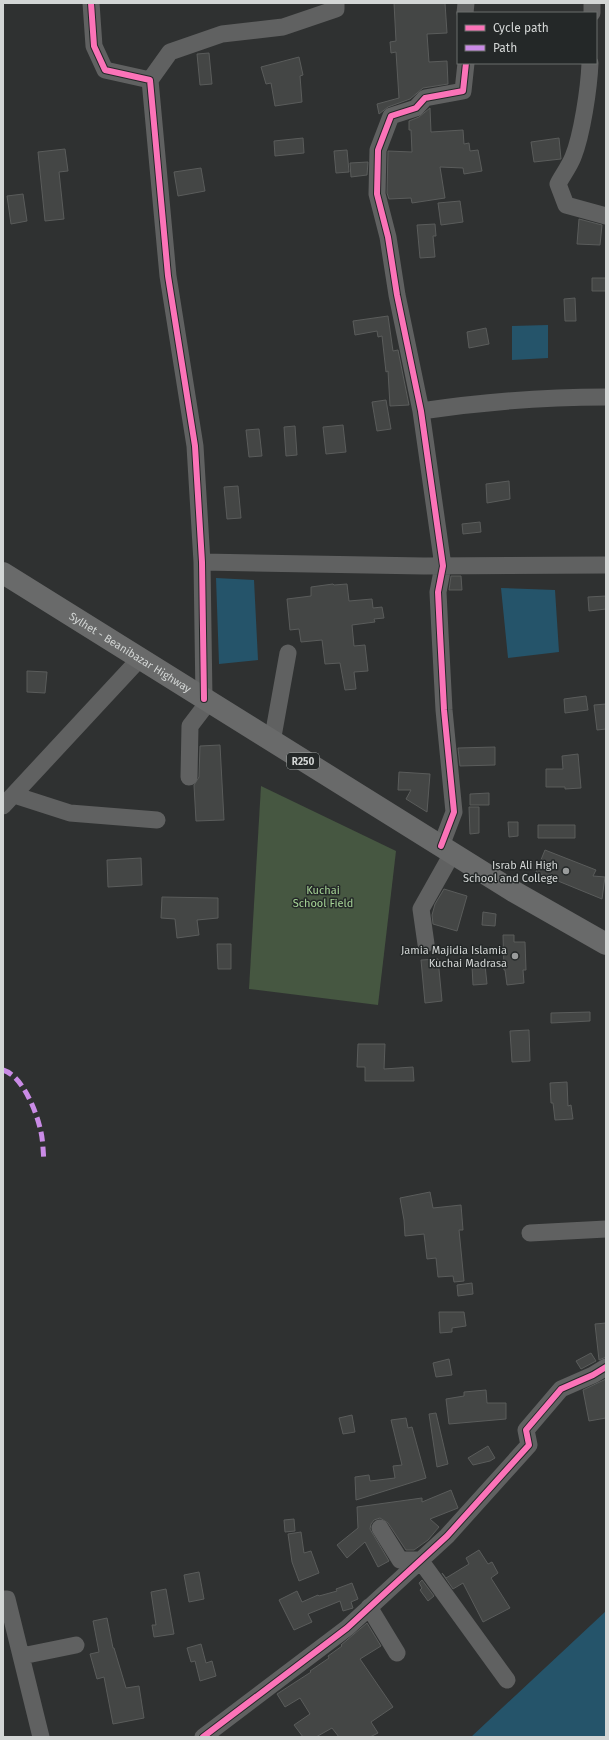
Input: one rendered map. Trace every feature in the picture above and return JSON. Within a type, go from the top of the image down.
[{"type":"main road","name":"Sylhet - Beanibazar Highway","points":[[3,573],[203,704],[444,854],[606,944]]},
{"type":"main road","name":"Sylhet - Beanibazar Highway","points":[[3,583],[134,665],[272,742],[444,854],[509,900],[606,954]]},
{"type":"street","points":[[91,3],[94,46],[105,70],[150,80]]},
{"type":"street","points":[[189,777],[190,726],[203,704],[202,562],[195,446],[168,276],[150,80],[170,52],[222,34],[283,27],[336,9],[336,3]]},
{"type":"street","points":[[426,944],[421,909],[444,854],[454,812],[444,710],[438,592],[443,566],[421,412],[396,295],[388,237],[377,194],[378,150],[391,116],[416,108],[425,98],[463,90],[466,64]]},
{"type":"street","points":[[590,64],[590,76],[580,132],[573,157],[558,184],[566,205],[606,216]]},
{"type":"street","points":[[421,412],[469,404],[565,397],[606,397]]},
{"type":"street","points":[[202,562],[443,566],[606,565]]},
{"type":"street","points":[[272,742],[288,653]]},
{"type":"street","points":[[8,800],[134,665]]},
{"type":"street","points":[[8,800],[70,813],[157,820]]},
{"type":"street","points":[[530,1233],[606,1229]]},
{"type":"street","points":[[203,1737],[347,1628],[369,1608],[447,1536],[529,1445],[526,1430],[561,1389],[593,1375],[606,1367]]},
{"type":"street","points":[[380,1528],[400,1560],[420,1560]]},
{"type":"street","points":[[420,1560],[507,1680]]},
{"type":"street","points":[[3,1599],[7,1598],[41,1737]]},
{"type":"street","points":[[369,1608],[396,1653]]},
{"type":"street","points":[[22,1656],[76,1644]]},
{"type":"green space","name":"Kuchai School Field","points":[[261,786],[396,851],[378,1005],[249,989]]},
{"type":"water","points":[[548,325],[548,358],[512,360],[512,326]]},
{"type":"water","points":[[216,578],[254,580],[258,660],[219,664]]},
{"type":"water","points":[[501,588],[555,590],[559,652],[508,658]]},
{"type":"water","points":[[606,1611],[606,1737],[471,1737]]},
{"type":"building","points":[[394,3],[445,3],[447,33],[427,34],[429,62],[447,61],[448,84],[423,88],[410,99],[388,107],[379,114],[377,104],[399,98],[396,52],[391,53],[390,42],[396,41]]},
{"type":"building","points":[[209,53],[212,84],[200,85],[197,54]]},
{"type":"building","points":[[299,57],[303,75],[300,76],[302,102],[275,106],[271,83],[266,84],[261,67]]},
{"type":"building","points":[[430,108],[431,132],[463,130],[464,144],[469,143],[470,151],[478,150],[482,171],[464,174],[463,168],[440,167],[445,198],[412,203],[411,198],[389,199],[387,193],[388,151],[412,152],[409,121],[419,117]]},
{"type":"building","points":[[303,138],[304,153],[275,156],[274,141]]},
{"type":"building","points":[[559,138],[561,159],[534,162],[531,142]]},
{"type":"building","points":[[65,149],[68,171],[59,172],[64,219],[45,221],[38,152]]},
{"type":"building","points":[[347,150],[349,172],[336,173],[334,151]]},
{"type":"building","points":[[368,162],[367,175],[351,177],[350,163]]},
{"type":"building","points":[[201,168],[205,191],[178,196],[174,172]]},
{"type":"building","points":[[23,194],[27,221],[11,224],[7,196]]},
{"type":"building","points":[[460,201],[463,222],[441,225],[438,203]]},
{"type":"building","points":[[579,219],[602,225],[600,245],[577,244]]},
{"type":"building","points":[[435,224],[436,236],[433,236],[435,257],[420,258],[417,225]]},
{"type":"building","points":[[592,278],[606,278],[606,291],[592,291]]},
{"type":"building","points":[[575,298],[576,321],[565,321],[564,299]]},
{"type":"building","points":[[388,316],[393,351],[398,350],[409,405],[390,406],[388,371],[386,372],[382,336],[378,337],[377,331],[355,335],[353,321]]},
{"type":"building","points":[[486,328],[489,344],[469,348],[467,332]]},
{"type":"building","points":[[386,400],[391,429],[377,431],[372,402]]},
{"type":"building","points":[[343,425],[346,452],[326,454],[323,427]]},
{"type":"building","points":[[295,426],[297,455],[286,456],[284,427]]},
{"type":"building","points":[[259,429],[262,456],[249,457],[246,430]]},
{"type":"building","points":[[509,481],[510,499],[487,503],[486,484]]},
{"type":"building","points":[[238,486],[241,518],[227,519],[224,487]]},
{"type":"building","points":[[480,522],[481,532],[463,534],[462,524]]},
{"type":"building","points":[[451,576],[461,576],[462,590],[449,590]]},
{"type":"building","points":[[347,584],[349,601],[372,599],[373,608],[382,607],[384,618],[374,619],[375,622],[352,625],[354,646],[365,645],[368,671],[354,672],[356,689],[345,690],[340,663],[325,664],[322,640],[301,642],[299,629],[290,630],[287,599],[311,596],[311,587]]},
{"type":"building","points":[[606,596],[606,609],[589,611],[588,597]]},
{"type":"building","points":[[27,671],[47,672],[45,693],[27,692]]},
{"type":"building","points":[[586,696],[588,710],[565,713],[564,699]]},
{"type":"building","points":[[606,704],[606,729],[597,730],[594,705]]},
{"type":"building","points":[[220,745],[224,820],[196,821],[194,785],[199,777],[200,746]]},
{"type":"building","points":[[495,747],[495,765],[460,766],[458,748]]},
{"type":"building","points":[[578,754],[581,788],[565,789],[565,787],[546,787],[546,769],[563,769],[562,756]]},
{"type":"building","points":[[399,772],[430,774],[427,812],[406,799],[411,790],[398,790]]},
{"type":"building","points":[[489,793],[489,805],[470,805],[470,794]]},
{"type":"building","points":[[469,807],[479,807],[479,833],[470,834]]},
{"type":"building","points":[[508,822],[518,822],[518,836],[509,837]]},
{"type":"building","points":[[538,825],[575,825],[575,838],[538,838]]},
{"type":"building","name":"Israb Ali High School and College","points":[[545,850],[596,870],[593,876],[605,877],[602,899],[536,872]]},
{"type":"building","points":[[141,858],[142,885],[108,887],[107,860]]},
{"type":"building","points":[[444,889],[467,896],[457,931],[433,924],[432,915],[435,904]]},
{"type":"building","points":[[162,897],[218,898],[218,918],[197,920],[199,935],[177,938],[175,919],[161,918]]},
{"type":"building","points":[[483,912],[496,914],[495,926],[482,925]]},
{"type":"building","name":"Jamia Majidia Islamia Kuchai Madrasa","points":[[503,935],[514,935],[514,942],[525,942],[526,970],[523,970],[524,983],[507,985],[504,970]]},
{"type":"building","points":[[217,944],[231,944],[231,969],[218,969]]},
{"type":"building","points":[[438,959],[442,1001],[425,1003],[421,960]]},
{"type":"building","points":[[485,965],[487,984],[473,985],[472,966]]},
{"type":"building","points":[[590,1012],[590,1021],[551,1023],[551,1013]]},
{"type":"building","points":[[529,1030],[530,1061],[512,1062],[510,1031]]},
{"type":"building","points":[[358,1044],[385,1044],[384,1069],[413,1067],[414,1081],[365,1081],[365,1067],[357,1067]]},
{"type":"building","points":[[567,1082],[568,1106],[571,1105],[573,1119],[555,1120],[553,1103],[551,1103],[550,1083]]},
{"type":"building","points":[[430,1192],[433,1208],[461,1205],[463,1230],[459,1230],[464,1281],[454,1282],[453,1276],[438,1277],[436,1258],[427,1259],[424,1234],[405,1236],[400,1198]]},
{"type":"building","points":[[472,1283],[473,1294],[458,1296],[457,1285]]},
{"type":"building","points":[[439,1312],[464,1312],[466,1326],[452,1328],[452,1332],[440,1333]]},
{"type":"building","points":[[606,1323],[606,1357],[599,1360],[595,1324]]},
{"type":"building","points":[[591,1353],[596,1361],[581,1369],[576,1361]]},
{"type":"building","points":[[449,1359],[452,1375],[436,1377],[433,1363]]},
{"type":"building","points":[[606,1379],[606,1418],[589,1421],[583,1390]]},
{"type":"building","points":[[486,1390],[487,1403],[506,1403],[506,1419],[449,1424],[446,1399],[464,1396],[464,1392]]},
{"type":"building","points":[[436,1413],[448,1464],[437,1467],[429,1414]]},
{"type":"building","points":[[352,1415],[355,1432],[343,1434],[339,1418]]},
{"type":"building","points":[[406,1418],[408,1428],[412,1427],[426,1478],[356,1500],[355,1477],[369,1475],[370,1481],[395,1478],[393,1466],[402,1465],[391,1420]]},
{"type":"building","points":[[488,1446],[495,1458],[490,1461],[473,1465],[468,1458]]},
{"type":"building","points":[[451,1490],[458,1508],[430,1519],[439,1527],[428,1540],[414,1550],[406,1550],[388,1523],[380,1518],[374,1520],[370,1529],[389,1561],[378,1567],[365,1542],[347,1558],[337,1545],[358,1528],[357,1507],[422,1498],[422,1502]]},
{"type":"building","points":[[294,1519],[295,1531],[285,1532],[284,1520]]},
{"type":"building","points":[[301,1532],[304,1553],[311,1551],[319,1573],[299,1581],[292,1562],[288,1534]]},
{"type":"building","points":[[479,1550],[488,1564],[492,1562],[498,1573],[491,1578],[510,1608],[483,1622],[463,1583],[453,1589],[442,1573],[446,1578],[469,1564],[466,1558]]},
{"type":"building","points":[[199,1572],[204,1599],[189,1602],[184,1575]]},
{"type":"building","points":[[422,1580],[434,1596],[428,1601],[420,1590],[422,1588],[419,1583]]},
{"type":"building","points":[[352,1583],[358,1599],[351,1602],[353,1608],[343,1611],[340,1601],[308,1614],[312,1622],[294,1630],[279,1600],[297,1591],[302,1602],[318,1595],[337,1591],[336,1589]]},
{"type":"building","points":[[166,1589],[174,1634],[154,1637],[152,1625],[156,1625],[151,1592]]},
{"type":"building","points":[[107,1618],[113,1648],[126,1688],[139,1686],[144,1718],[113,1724],[104,1677],[97,1679],[90,1654],[99,1652],[93,1621]]},
{"type":"building","points":[[367,1623],[381,1646],[360,1659],[393,1707],[371,1722],[378,1733],[370,1737],[339,1737],[332,1728],[316,1737],[303,1737],[294,1725],[310,1714],[300,1698],[285,1707],[277,1694],[311,1672],[310,1671],[329,1658],[328,1656],[342,1646],[341,1645]]},
{"type":"building","points":[[201,1644],[206,1663],[212,1661],[216,1676],[200,1681],[195,1661],[191,1662],[187,1648]]},
{"type":"marked path","points":[[3,1070],[17,1080],[28,1096],[41,1132],[44,1161]]},
{"type":"cycle path","points":[[91,3],[94,46],[105,70],[150,80],[168,276],[195,446],[202,562],[204,699]]},
{"type":"cycle path","points":[[441,846],[454,812],[444,710],[438,592],[443,566],[421,411],[397,295],[388,237],[377,194],[378,150],[391,116],[416,108],[425,98],[463,91],[466,64]]},
{"type":"cycle path","points":[[203,1737],[347,1628],[447,1536],[529,1445],[526,1430],[561,1389],[593,1375],[606,1367]]},
{"type":"place","name":"Israb Ali High School and College","points":[[566,871]]},
{"type":"place","name":"Jamia Majidia Islamia Kuchai Madrasa","points":[[515,956]]}]
